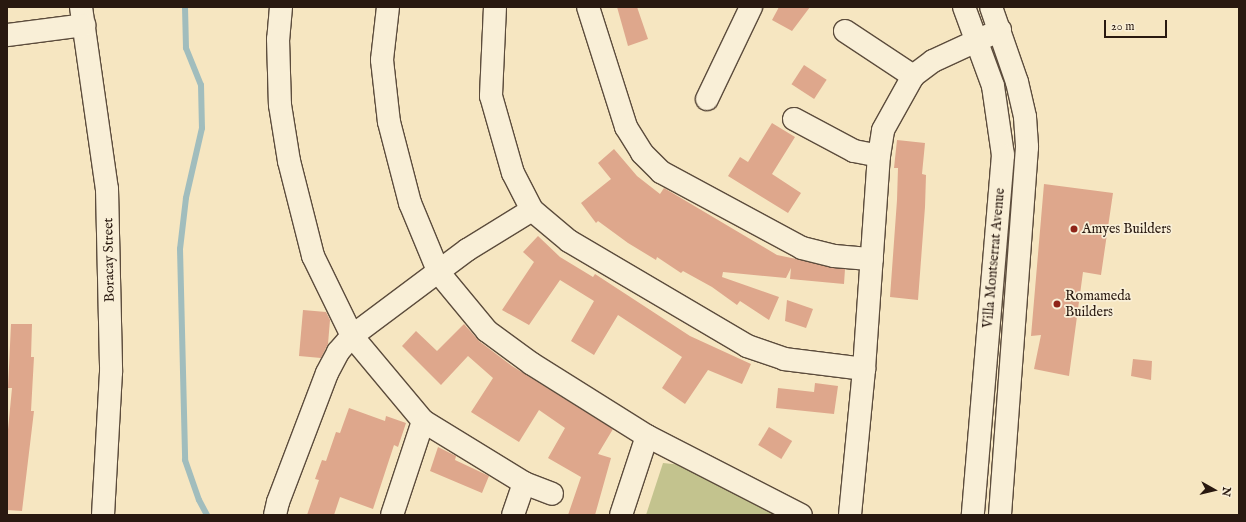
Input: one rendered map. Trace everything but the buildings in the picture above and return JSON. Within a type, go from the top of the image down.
[{"type":"street","points":[[281,7],[278,38],[280,105],[288,161],[313,256],[352,336],[423,421],[524,483],[552,494]]},
{"type":"street","points":[[388,7],[382,60],[389,122],[410,203],[439,273],[487,331],[532,364],[647,436],[801,515]]},
{"type":"street","points":[[495,7],[491,96],[513,173],[532,210],[569,241],[746,346],[784,359],[864,368]]},
{"type":"street","points":[[588,7],[626,127],[642,153],[661,172],[802,248],[834,256],[872,259]]},
{"type":"street","name":"Villa Montserrat Avenue","points":[[964,7],[993,86],[1002,155],[973,515]]},
{"type":"street","name":"Villa Montserrat Avenue","points":[[991,7],[1017,82],[1025,117],[1027,146],[1000,515]]},
{"type":"street","points":[[707,99],[746,9]]},
{"type":"street","points":[[7,35],[83,16]]},
{"type":"street","name":"Boracay Street","points":[[83,16],[107,189],[111,372],[103,515]]},
{"type":"street","points":[[850,515],[864,368],[879,156],[883,130],[913,76],[933,61],[1000,30]]},
{"type":"street","points":[[845,31],[913,76]]},
{"type":"street","points":[[794,119],[854,151],[879,156]]},
{"type":"street","points":[[276,515],[278,502],[326,373],[338,352],[352,336],[439,273],[467,250],[532,210]]},
{"type":"street","points":[[392,515],[423,421]]},
{"type":"street","points":[[621,515],[647,436]]},
{"type":"street","points":[[513,515],[524,483]]},
{"type":"green space","points":[[663,463],[692,466],[780,515],[646,515]]},
{"type":"waterway","points":[[185,7],[186,48],[201,85],[202,128],[186,198],[180,249],[185,460],[199,500],[207,515]]},
{"type":"place","name":"Amyes Builders","points":[[1074,229]]},
{"type":"place","name":"Romameda Builders","points":[[1057,304]]}]
